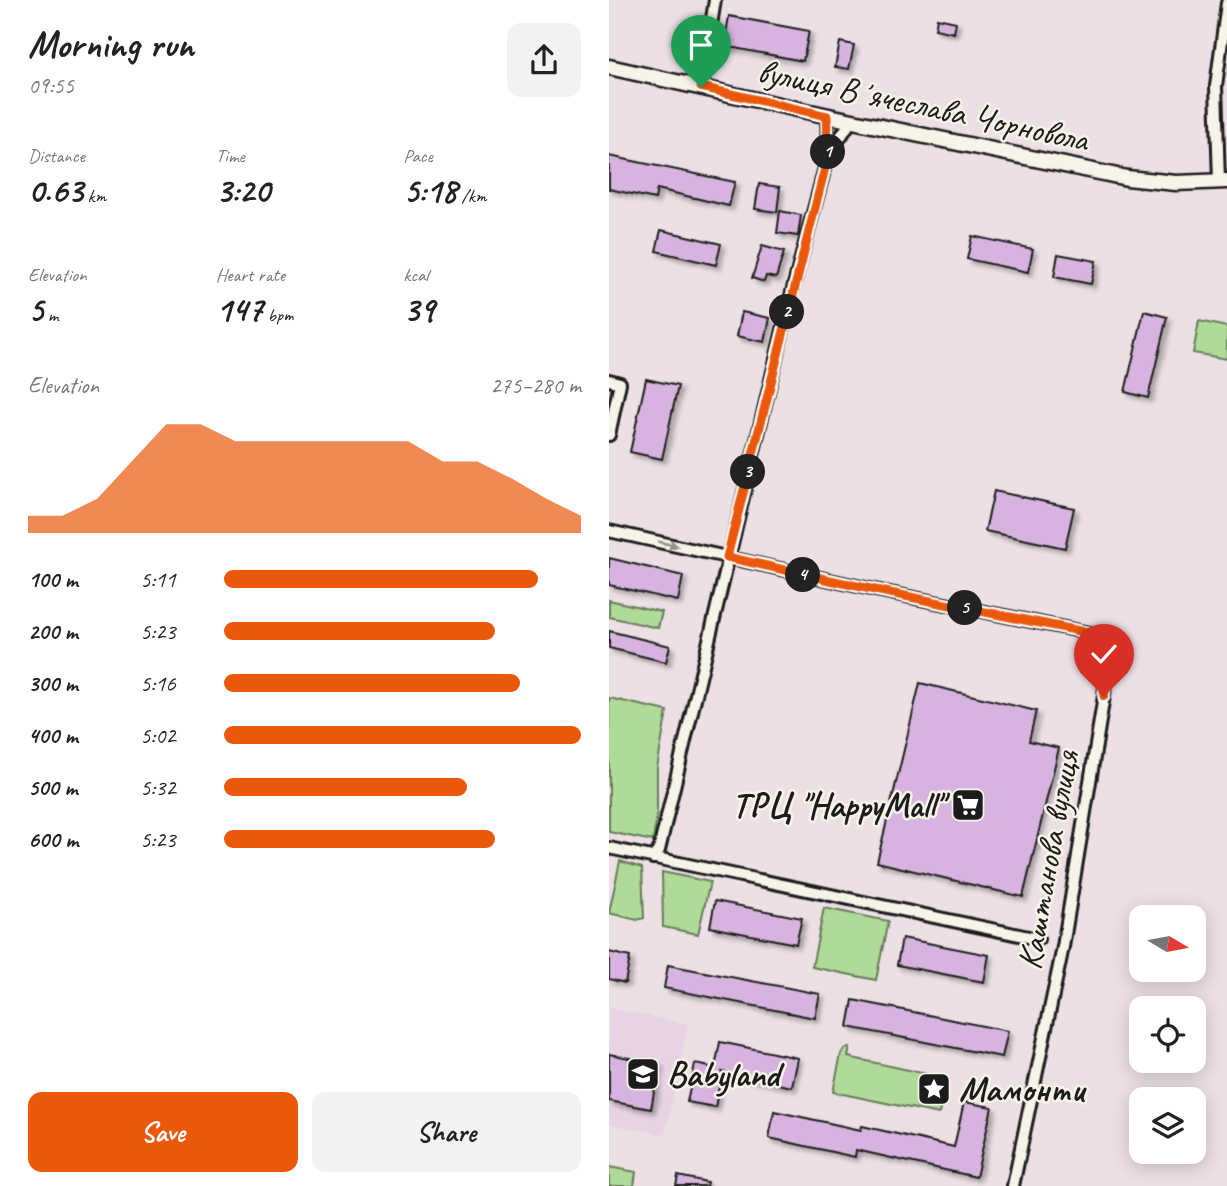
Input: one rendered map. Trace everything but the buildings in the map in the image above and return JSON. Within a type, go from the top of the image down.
[{"type":"main road","name":"вулиця Вʼячеслава Чорновола","points":[[609,67],[827,116],[1127,178],[1176,183],[1223,182]]},
{"type":"street","points":[[701,87],[715,0]]},
{"type":"street","points":[[1223,182],[1216,86],[1227,3]]},
{"type":"street","points":[[653,858],[659,850],[727,557],[828,156],[827,116]]},
{"type":"street","points":[[828,156],[851,121]]},
{"type":"street","points":[[609,380],[620,383],[609,435]]},
{"type":"street","points":[[609,531],[727,557]]},
{"type":"street","name":"Каштанова вулиця","points":[[727,557],[1110,637],[1104,696],[1063,947],[1013,1186]]},
{"type":"street","points":[[609,848],[1038,939]]},
{"type":"shaded area","name":"Babyland","points":[[609,1008],[688,1024],[665,1135],[609,1124]]},
{"type":"green space","points":[[1199,321],[1227,327],[1227,359],[1193,353]]},
{"type":"green space","points":[[609,600],[662,612],[658,628],[609,617]]},
{"type":"green space","points":[[609,698],[667,711],[657,768],[657,815],[653,841],[609,832]]},
{"type":"green space","points":[[620,861],[642,868],[644,918],[637,920],[609,913]]},
{"type":"green space","points":[[662,872],[710,882],[698,934],[663,927]]},
{"type":"green space","points":[[824,908],[888,921],[876,980],[812,967]]},
{"type":"green space","points":[[850,1048],[848,1057],[946,1078],[939,1114],[833,1092],[841,1054],[844,1049]]},
{"type":"green space","points":[[609,1167],[636,1172],[634,1186],[609,1186]]},
{"type":"place","name":"ТРЦ \"HappyMall\"","points":[[968,805]]},
{"type":"place","name":"Babyland","points":[[643,1074]]},
{"type":"place","name":"Мамонти","points":[[934,1089]]},
{"type":"route","points":[[701,87],[827,116],[828,156],[727,557],[1110,637],[1104,696]]}]
